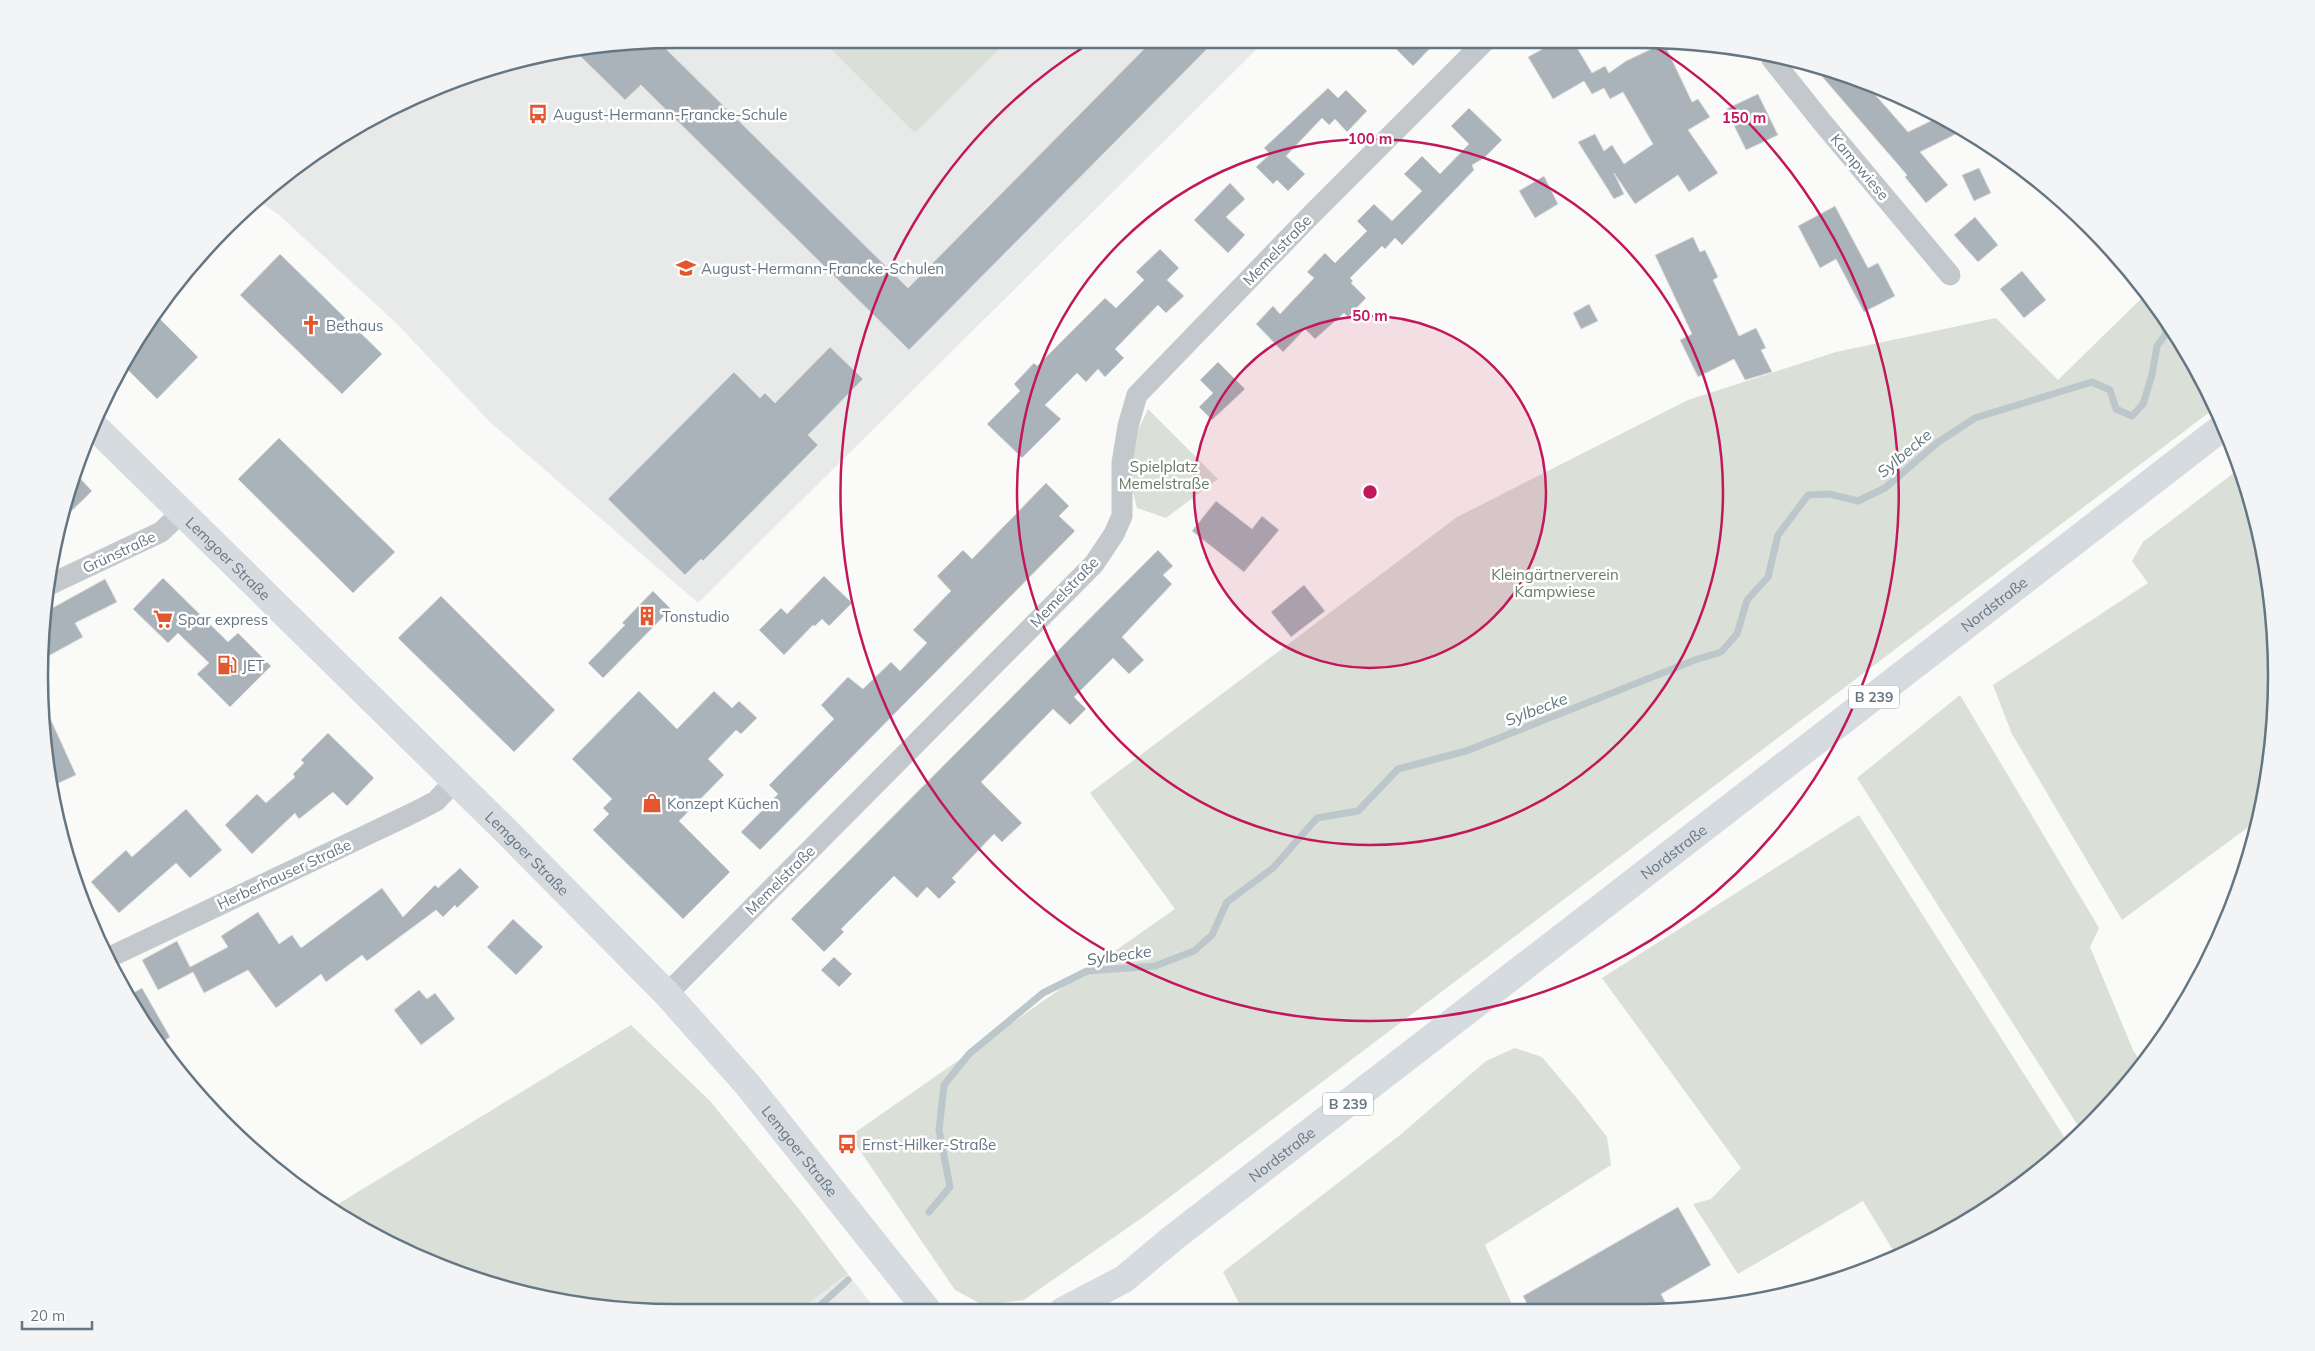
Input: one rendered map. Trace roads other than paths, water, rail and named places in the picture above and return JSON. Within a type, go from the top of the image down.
[{"type":"main road","name":"Lemgoer Straße","points":[[98,429],[584,908],[667,994],[747,1084],[922,1304]]},
{"type":"main road","name":"Nordstraße","points":[[1076,1304],[1124,1279],[1173,1238],[2218,431]]},
{"type":"main road","name":"Nordstraße","points":[[1109,1304],[1124,1279]]},
{"type":"street","name":"Memelstraße","points":[[667,994],[1094,564],[1114,534],[1122,516],[1122,463],[1128,426],[1137,395],[1311,215],[1478,48]]},
{"type":"street","name":"Kampwiese","points":[[1775,63],[1950,275]]},
{"type":"street","name":"Grünstraße","points":[[55,582],[161,532],[181,512]]},
{"type":"street","name":"Herberhauser Straße","points":[[113,955],[415,812],[436,801],[454,782]]},
{"type":"waterway","name":"Sylbecke","points":[[929,1212],[950,1187],[939,1130],[944,1085],[969,1054],[1043,993],[1087,971],[1155,966],[1194,951],[1212,935],[1227,902],[1273,868],[1317,818],[1358,811],[1398,769],[1466,751],[1695,660],[1721,652],[1737,634],[1747,600],[1768,577],[1778,535],[1808,495],[1829,494],[1858,501],[1885,488],[1937,443],[1975,418],[2092,382],[2110,390],[2116,409],[2132,416],[2143,404],[2152,375],[2157,346],[2166,333]]},
{"type":"waterway","name":"Sylbecke","points":[[822,1304],[848,1280]]},
{"type":"place","name":"August-Hermann-Francke-Schule","points":[[538,114]]},
{"type":"place","name":"August-Hermann-Francke-Schulen","points":[[686,268]]},
{"type":"place","name":"Bethaus","points":[[311,325]]},
{"type":"place","name":"Tonstudio","points":[[647,616]]},
{"type":"place","name":"Spar express","points":[[163,619]]},
{"type":"place","name":"JET","points":[[227,665]]},
{"type":"place","name":"Konzept Küchen","points":[[652,803]]},
{"type":"place","name":"Ernst-Hilker-Straße","points":[[847,1144]]},
{"type":"park label","name":"Spielplatz Memelstraße","points":[[1164,474]]},
{"type":"park label","name":"Kleingärtnerverein Kampwiese","points":[[1555,582]]}]
